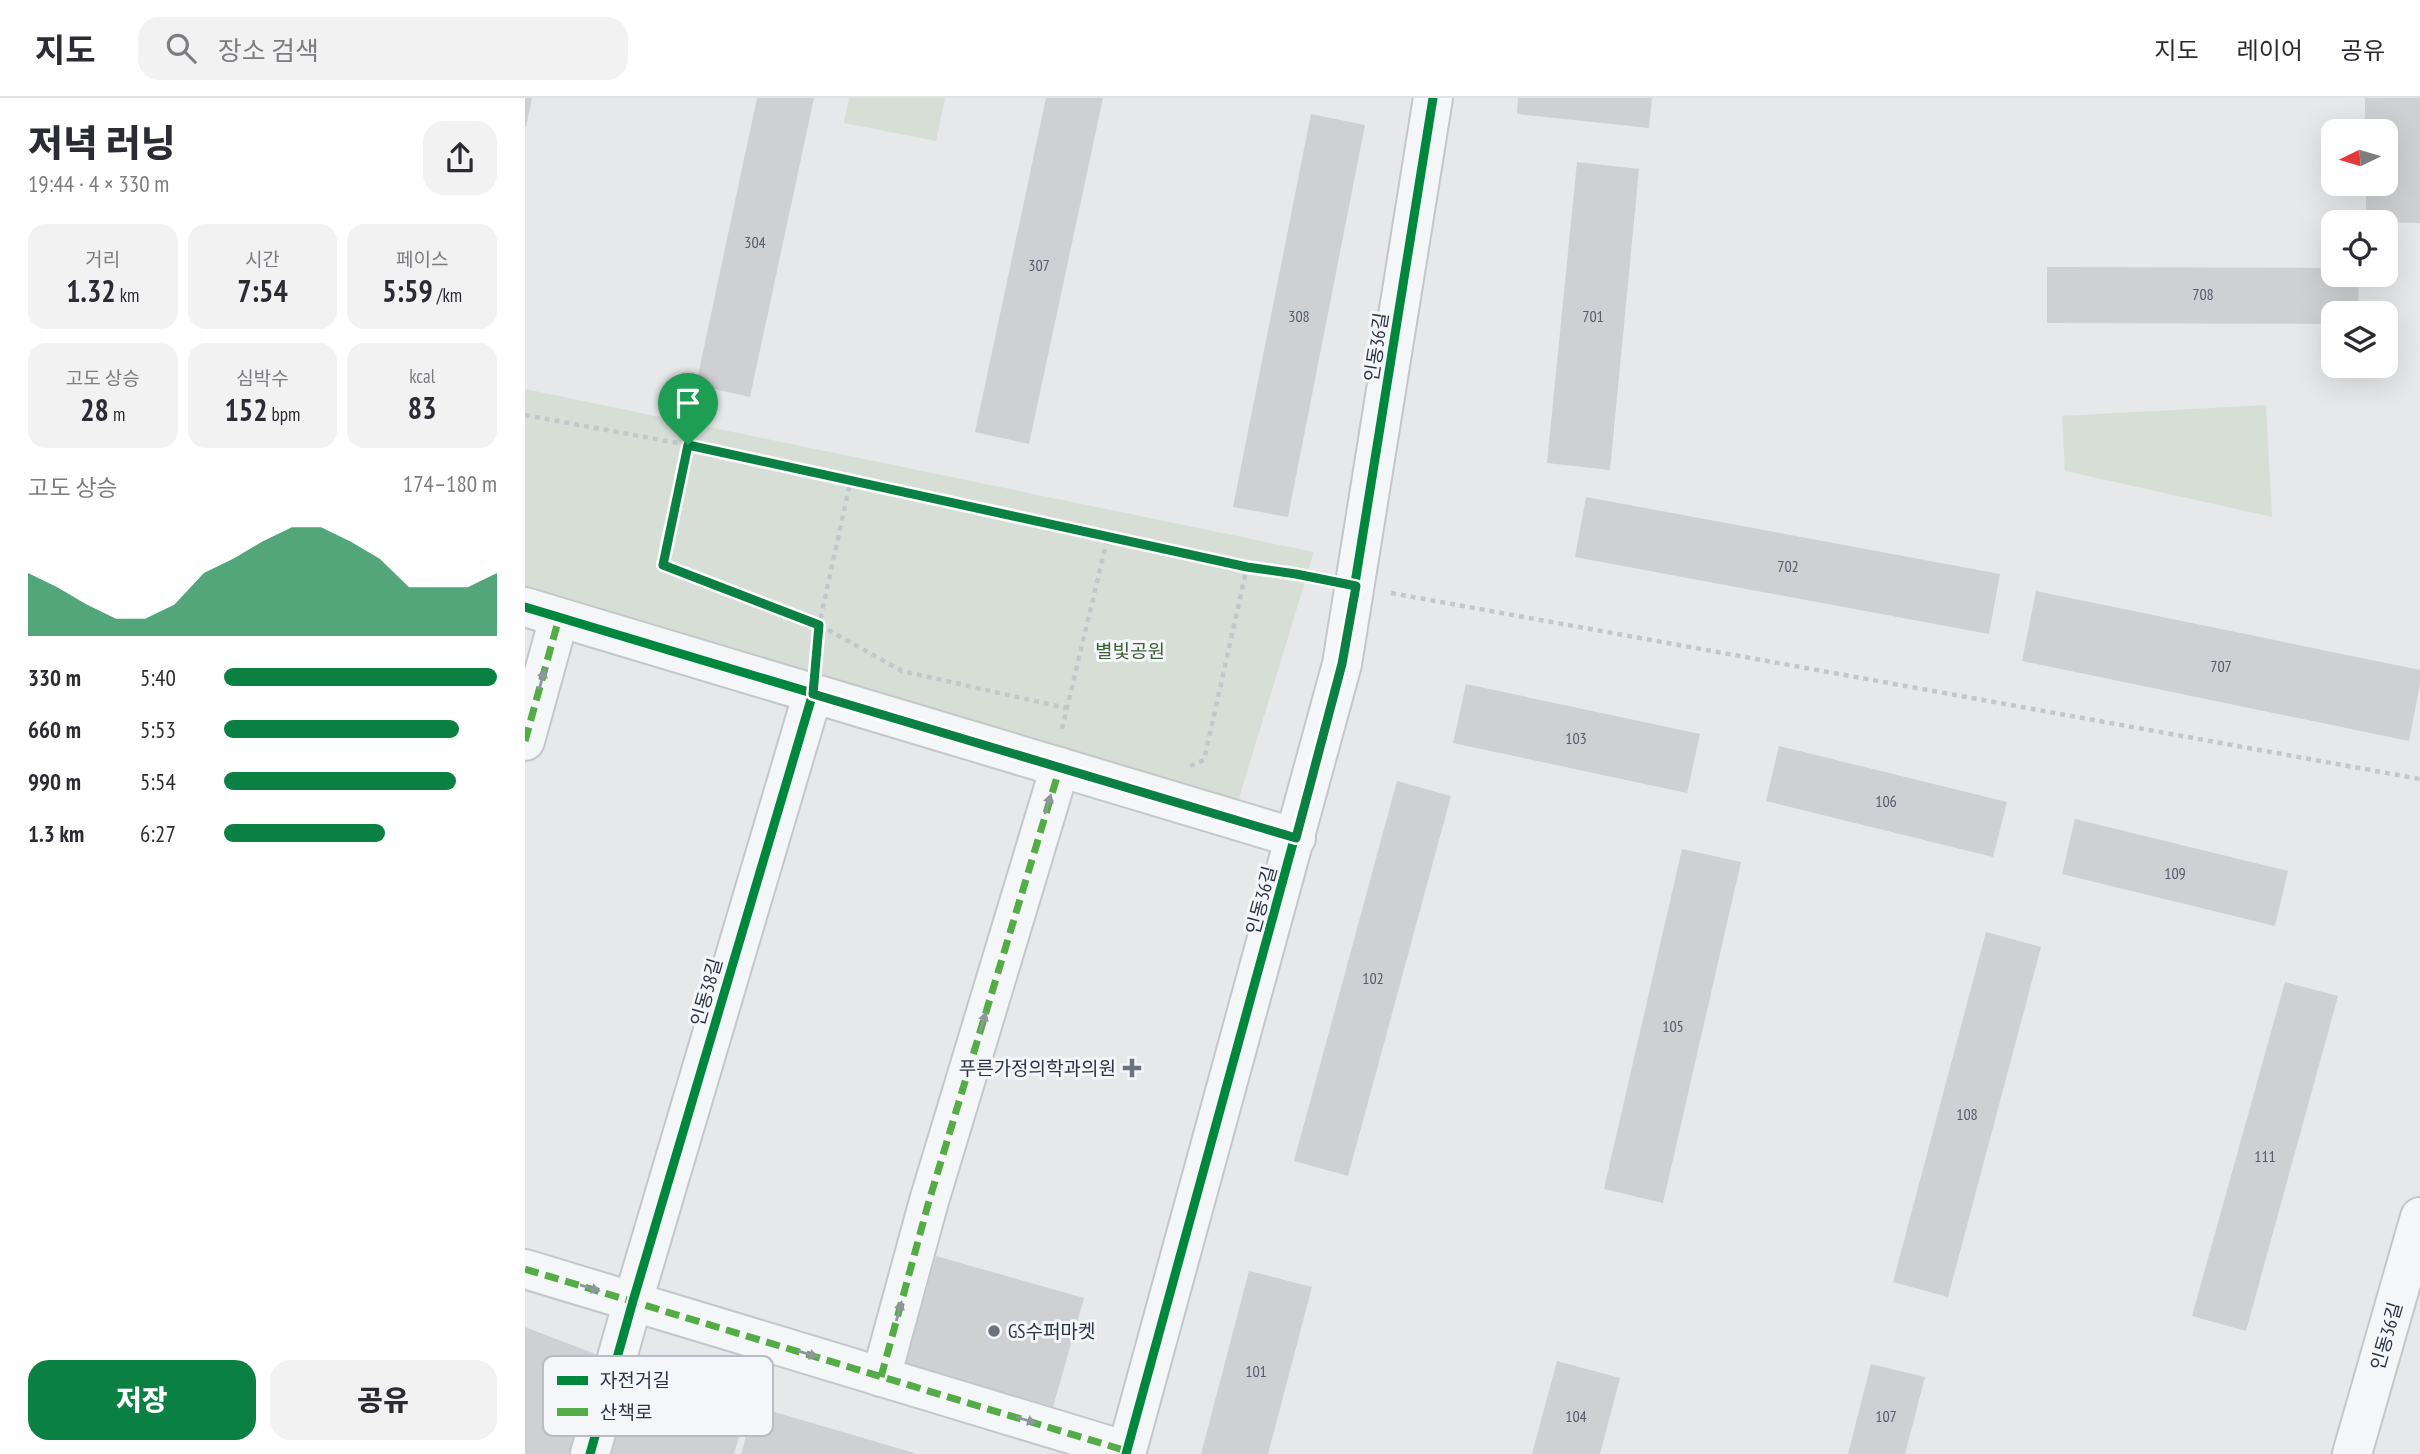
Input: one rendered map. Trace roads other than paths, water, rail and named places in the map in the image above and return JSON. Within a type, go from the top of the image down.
[{"type":"street","name":"인동36길","points":[[1126,1453],[1342,664],[1433,98]]},
{"type":"street","points":[[525,741],[542,612],[813,694],[1060,750],[1296,838]]},
{"type":"street","name":"인동38길","points":[[633,1301],[813,694]]},
{"type":"street","points":[[881,1377],[929,1201],[1060,750]]},
{"type":"street","name":"인동36길","points":[[2351,1454],[2420,1217]]},
{"type":"street","points":[[525,1269],[1126,1453]]},
{"type":"street","points":[[618,1356],[633,1301]]},
{"type":"street","points":[[590,1454],[595,1436]]},
{"type":"place","name":"푸른가정의학과의원","points":[[1132,1068]]},
{"type":"place","name":"GS수퍼마켓","points":[[994,1331]]},
{"type":"park label","name":"별빛공원","points":[[1130,651]]}]
